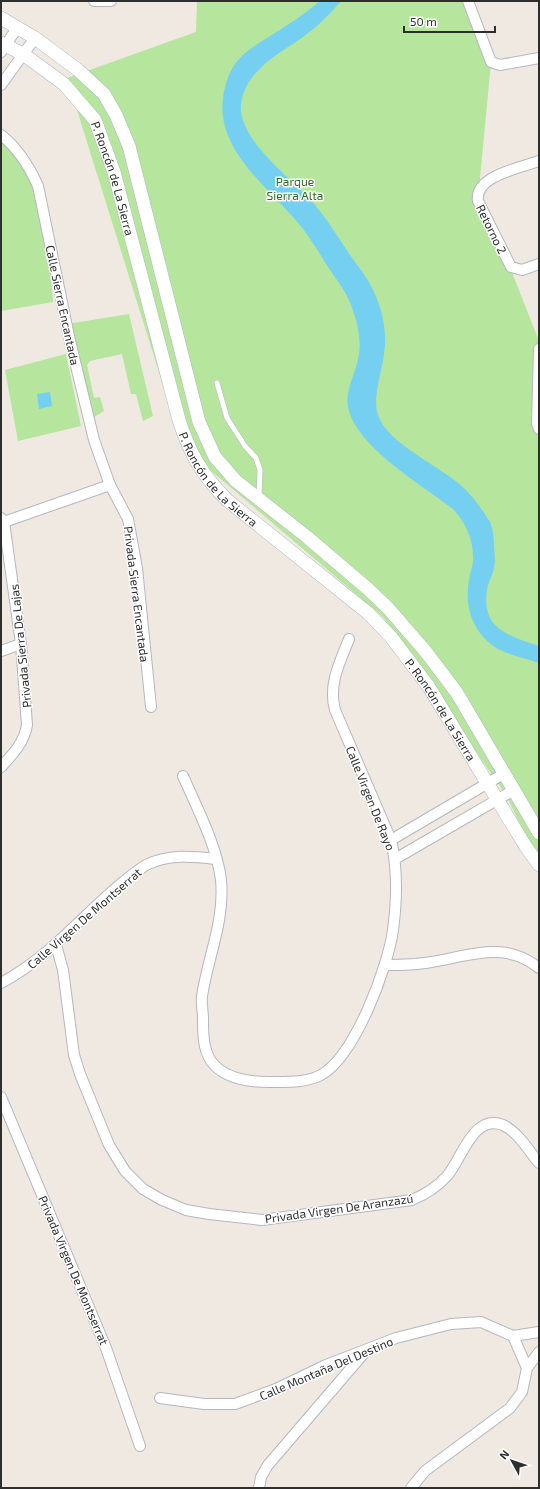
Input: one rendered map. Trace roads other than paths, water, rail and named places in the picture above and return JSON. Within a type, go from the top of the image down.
[{"type":"street","points":[[94,1],[111,1]]},
{"type":"street","points":[[468,1],[491,62],[500,65],[508,65],[539,58]]},
{"type":"street","name":"P. Roncón de La Sierra","points":[[1,18],[35,38],[78,70],[104,94],[116,115],[129,146],[199,422],[215,457],[236,481],[258,500],[284,519],[368,589],[406,629],[444,674],[505,773],[539,833]]},
{"type":"street","points":[[2,47],[17,28]]},
{"type":"street","points":[[1,85],[35,38]]},
{"type":"street","name":"P. Roncón de La Sierra","points":[[2,47],[23,54],[64,84],[95,120],[114,172],[179,420],[192,456],[215,488],[227,500],[368,613],[391,637],[429,687],[539,865]]},
{"type":"street","name":"Calle Sierra Encantada","points":[[1,135],[20,154],[32,172],[38,186],[81,390],[94,440],[110,485]]},
{"type":"street","name":"Retorno 2","points":[[535,265],[518,270],[510,267],[478,201],[477,194],[481,185],[495,176],[539,162]]},
{"type":"street","points":[[539,350],[537,424],[539,429]]},
{"type":"street","points":[[2,521],[110,485]]},
{"type":"street","name":"Privada Sierra Encantada","points":[[110,485],[128,519],[132,541],[151,707]]},
{"type":"street","points":[[271,536],[284,519]]},
{"type":"street","name":"Privada Sierra De Lajas","points":[[1,767],[19,746],[25,736],[28,725],[21,644],[2,521]]},
{"type":"street","name":"Calle Virgen De Rayo","points":[[183,776],[216,859],[221,879],[221,914],[202,997],[203,1032],[206,1048],[211,1061],[220,1069],[235,1078],[251,1082],[291,1082],[308,1080],[322,1074],[332,1067],[358,1032],[385,965],[393,932],[396,902],[395,859],[391,840],[335,710],[331,697],[332,684],[349,638]]},
{"type":"street","points":[[1,651],[21,644]]},
{"type":"street","points":[[391,840],[505,773]]},
{"type":"street","points":[[395,859],[514,790]]},
{"type":"street","name":"Calle Virgen De Montserrat","points":[[1,983],[21,973],[56,945],[97,905],[146,865],[154,861],[173,857],[192,856],[216,859]]},
{"type":"street","name":"Privada Virgen De Aranzazú","points":[[56,945],[64,970],[74,1056],[109,1145],[125,1171],[144,1189],[162,1200],[186,1210],[262,1220],[412,1200],[426,1194],[447,1176],[476,1130],[484,1124],[491,1123],[503,1125],[514,1134],[539,1163]]},
{"type":"street","points":[[385,965],[428,963],[490,951],[502,951],[524,958],[539,968]]},
{"type":"street","name":"Privada Virgen De Montserrat","points":[[1,1097],[106,1348],[140,1446]]},
{"type":"street","name":"Calle Montaña Del Destino","points":[[160,1398],[204,1404],[236,1404],[276,1389],[326,1366],[365,1352],[396,1338],[451,1324],[481,1322],[513,1336]]},
{"type":"street","points":[[527,1368],[513,1336],[539,1332]]},
{"type":"street","points":[[259,1488],[261,1477],[268,1465],[365,1352]]},
{"type":"street","points":[[411,1488],[425,1471],[510,1408],[522,1392],[527,1368],[539,1352]]},
{"type":"lane","points":[[217,383],[227,418],[245,446],[256,458],[260,470],[258,500]]},
{"type":"water","points":[[320,1],[341,1],[313,29],[273,57],[255,73],[248,83],[244,93],[241,105],[242,119],[248,132],[269,159],[321,212],[365,275],[380,307],[385,331],[384,354],[376,401],[378,415],[384,426],[404,446],[444,472],[465,489],[475,500],[490,522],[493,531],[495,564],[487,590],[486,603],[488,614],[500,629],[517,639],[539,646],[539,663],[498,649],[482,636],[472,619],[469,610],[468,590],[473,562],[473,549],[465,525],[453,509],[408,477],[377,451],[363,436],[354,422],[347,401],[360,346],[356,319],[350,302],[342,287],[303,229],[291,214],[249,170],[237,153],[228,136],[223,118],[223,98],[228,77],[236,63],[252,48],[294,21]]},
{"type":"water","points":[[50,392],[52,406],[39,409],[37,394]]},
{"type":"park label","name":"Parque Sierra Alta","points":[[295,188]]}]
